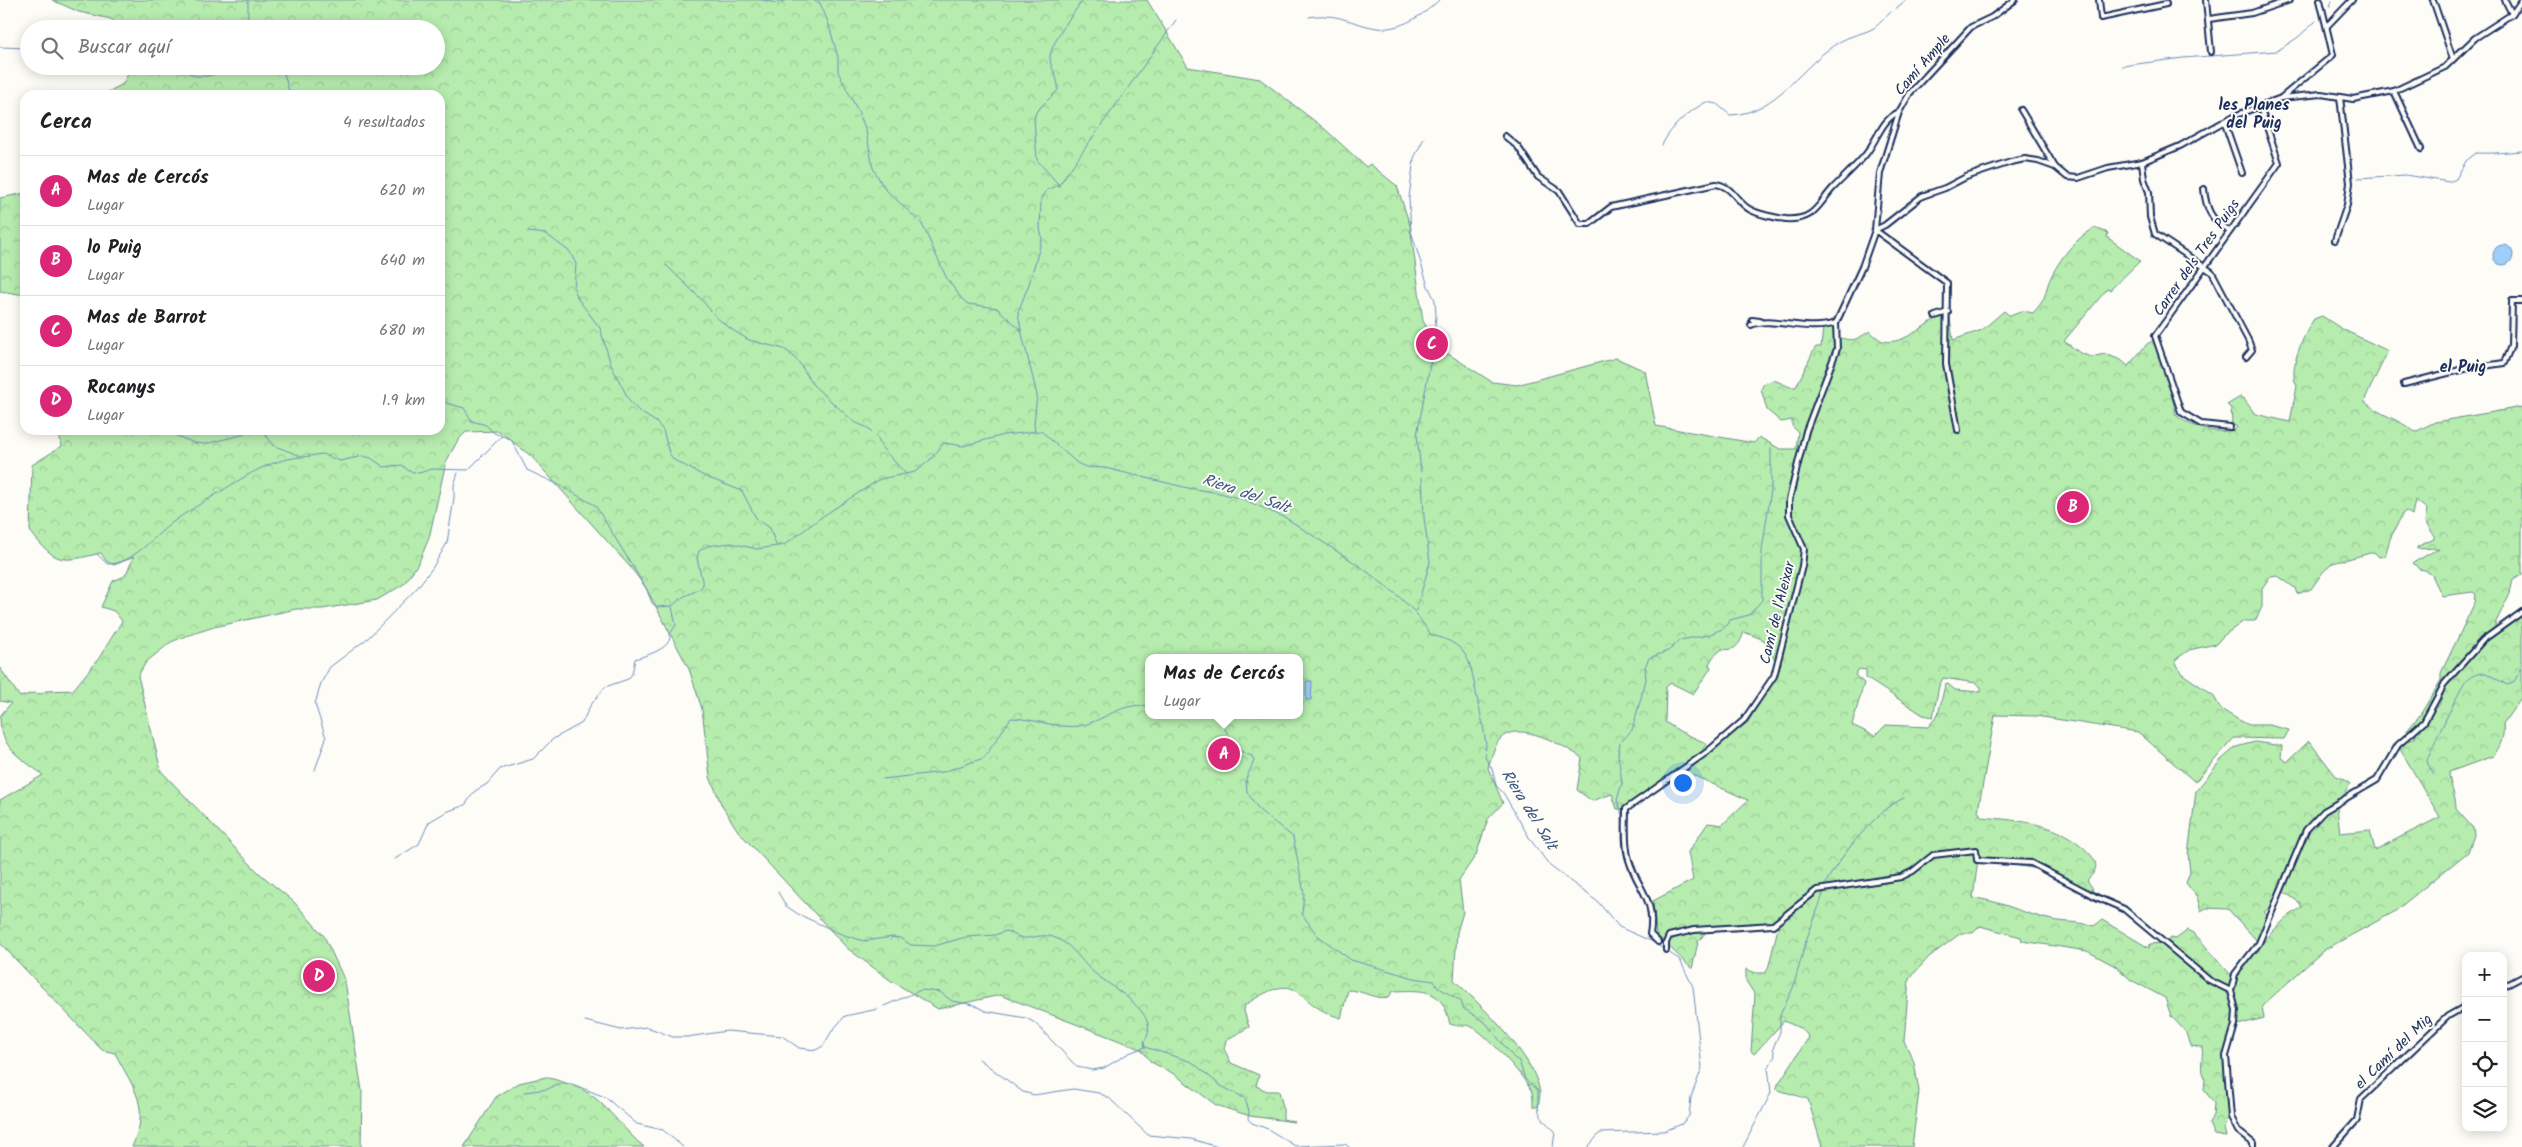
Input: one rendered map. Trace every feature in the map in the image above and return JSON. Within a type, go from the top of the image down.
[{"type":"street","name":"Camí Ample","points":[[1875,230],[1880,173],[1899,112],[1910,93],[1971,26],[1992,17],[2015,0]]},
{"type":"street","points":[[2099,0],[2101,18],[2166,4]]},
{"type":"street","points":[[2206,0],[2211,52]]},
{"type":"street","points":[[2209,20],[2252,12],[2290,0]]},
{"type":"street","points":[[2281,98],[2333,55],[2320,0]]},
{"type":"street","points":[[2327,26],[2352,0]]},
{"type":"street","points":[[2433,0],[2453,58]]},
{"type":"street","points":[[2505,0],[2512,14]]},
{"type":"street","points":[[1958,430],[1946,364],[1947,283],[1875,230],[1885,225],[1922,196],[1945,188],[1966,177],[2025,159],[2055,167],[2071,178],[2142,162],[2180,146],[2224,121],[2281,98],[2321,94],[2353,99],[2394,91],[2431,74],[2453,58],[2475,38],[2512,14],[2522,0]]},
{"type":"street","points":[[2394,91],[2421,148]]},
{"type":"street","points":[[2334,240],[2347,206],[2350,183],[2340,97]]},
{"type":"street","name":"Carrer dels Tres Puigs","points":[[2230,427],[2201,424],[2181,412],[2155,336],[2279,163],[2262,112],[2266,103]]},
{"type":"street","points":[[2021,110],[2055,167]]},
{"type":"street","points":[[1505,136],[1518,147],[1538,177],[1559,191],[1578,221],[1585,225],[1611,207],[1716,184],[1728,188],[1749,209],[1784,219],[1795,219],[1808,216],[1818,209],[1832,189],[1867,153],[1892,115],[1899,112]]},
{"type":"street","points":[[2224,121],[2242,173]]},
{"type":"street","points":[[2142,162],[2144,179],[2149,192],[2150,217],[2155,234],[2212,272],[2248,340],[2252,350],[2246,357]]},
{"type":"street","points":[[2204,189],[2206,207],[2218,225],[2229,231]]},
{"type":"street","name":"Camí de l'Aleixar","points":[[1658,942],[1650,934],[1653,923],[1647,898],[1629,860],[1626,809],[1707,752],[1744,720],[1774,676],[1802,566],[1804,550],[1790,516],[1788,500],[1806,431],[1837,349],[1836,323],[1862,266],[1875,230]]},
{"type":"street","points":[[2404,384],[2464,369],[2504,363],[2511,346],[2512,301],[2522,301]]},
{"type":"street","points":[[1935,316],[1948,312]]},
{"type":"street","points":[[1752,323],[1760,321],[1802,327],[1824,327],[1836,323]]},
{"type":"street","points":[[2253,1147],[2253,1143],[2238,1131],[2231,1117],[2226,1056],[2235,1026],[2236,1010],[2232,991],[2235,974],[2259,943],[2306,830],[2324,811],[2377,780],[2398,746],[2424,722],[2445,683],[2483,640],[2522,612]]},
{"type":"street","points":[[1666,950],[1669,936],[1694,930],[1773,924],[1817,890],[1901,877],[1913,871],[1933,855],[1976,850],[1977,860],[2031,863],[2096,897],[2124,909],[2209,980],[2232,991]]},
{"type":"street","points":[[2507,985],[2522,977]]},
{"type":"street","name":"el Camí del Mig","points":[[2333,1147],[2357,1120],[2362,1099],[2448,1016],[2462,1008]]},
{"type":"green space","points":[[52,0],[1147,0],[1188,67],[1260,79],[1325,129],[1366,167],[1370,164],[1397,186],[1410,225],[1423,321],[1439,348],[1492,382],[1517,385],[1616,358],[1645,371],[1656,426],[1754,443],[1759,437],[1780,449],[1796,449],[1798,432],[1792,426],[1792,420],[1781,422],[1767,410],[1761,389],[1764,384],[1774,380],[1790,387],[1796,387],[1814,350],[1816,347],[1821,347],[1823,328],[1832,326],[1835,336],[1853,340],[1870,331],[1881,340],[1891,342],[1908,336],[1949,311],[1953,340],[1982,330],[2004,311],[2010,316],[2023,311],[2033,313],[2044,298],[2049,281],[2060,261],[2076,242],[2095,228],[2108,233],[2107,237],[2140,261],[2110,290],[2107,289],[2064,341],[2080,353],[2091,357],[2105,354],[2121,360],[2128,366],[2147,344],[2154,340],[2168,377],[2176,415],[2196,427],[2219,431],[2235,430],[2237,427],[2232,424],[2231,408],[2227,405],[2240,397],[2244,399],[2255,414],[2290,422],[2297,386],[2294,379],[2294,371],[2298,352],[2314,319],[2322,316],[2342,329],[2388,351],[2364,401],[2415,432],[2435,422],[2522,407],[2522,575],[2513,580],[2510,593],[2496,622],[2496,626],[2484,636],[2456,669],[2447,675],[2425,719],[2409,734],[2405,733],[2420,715],[2441,680],[2441,673],[2476,600],[2474,599],[2476,594],[2473,592],[2442,596],[2432,575],[2425,570],[2419,569],[2413,563],[2439,548],[2417,549],[2417,547],[2434,539],[2434,535],[2425,522],[2427,509],[2415,500],[2412,515],[2406,511],[2403,513],[2390,539],[2385,556],[2379,557],[2374,552],[2333,563],[2323,572],[2311,589],[2297,594],[2295,588],[2278,576],[2270,577],[2262,588],[2262,607],[2255,621],[2244,621],[2223,636],[2216,644],[2189,650],[2175,660],[2181,673],[2213,695],[2221,709],[2249,725],[2269,725],[2289,730],[2284,739],[2234,738],[2195,782],[2138,732],[2036,716],[1995,715],[1978,811],[1982,817],[2025,822],[2065,834],[2088,852],[2096,866],[2087,880],[2093,889],[2090,893],[2031,865],[2032,868],[1978,859],[1973,898],[1991,901],[2050,920],[2094,926],[2102,920],[2149,948],[2150,944],[2163,943],[2171,938],[2176,939],[2188,930],[2194,933],[2231,975],[2239,975],[2259,947],[2276,928],[2293,913],[2302,908],[2300,903],[2280,889],[2271,907],[2264,912],[2268,916],[2257,941],[2228,909],[2206,908],[2201,911],[2197,897],[2186,883],[2190,872],[2188,854],[2196,791],[2221,760],[2236,747],[2255,742],[2282,746],[2281,758],[2287,762],[2309,741],[2336,776],[2350,784],[2337,808],[2340,833],[2370,830],[2375,850],[2440,817],[2400,749],[2406,741],[2414,739],[2418,730],[2439,705],[2447,684],[2484,642],[2522,616],[2522,696],[2503,724],[2501,741],[2493,756],[2449,772],[2456,809],[2473,828],[2474,835],[2468,852],[2394,912],[2324,950],[2262,1006],[2264,1018],[2234,1026],[2225,1056],[2228,1113],[2224,1128],[2226,1137],[2214,1135],[2209,1124],[2213,1115],[2214,1103],[2204,1090],[2205,1079],[2202,1071],[2202,1047],[2191,1046],[2187,1033],[2171,1016],[2165,998],[2131,980],[2115,966],[2087,951],[2022,941],[2021,937],[1980,926],[1973,933],[1961,933],[1929,957],[1909,979],[1904,1041],[1914,1062],[1919,1091],[1912,1147],[1822,1147],[1808,1099],[1775,1089],[1809,1037],[1802,1029],[1784,1021],[1754,1054],[1751,1051],[1755,995],[1746,981],[1746,969],[1756,973],[1765,973],[1768,969],[1779,924],[1706,932],[1698,942],[1692,969],[1656,934],[1653,901],[1693,880],[1688,852],[1708,823],[1722,825],[1748,800],[1686,772],[1748,722],[1780,669],[1764,640],[1744,632],[1741,640],[1734,648],[1722,649],[1713,657],[1709,664],[1711,668],[1693,694],[1671,683],[1666,687],[1665,722],[1681,732],[1706,743],[1707,747],[1684,767],[1629,803],[1624,809],[1617,809],[1612,794],[1592,801],[1577,790],[1582,758],[1553,741],[1541,736],[1518,732],[1508,734],[1500,739],[1494,749],[1488,768],[1503,803],[1488,819],[1476,855],[1459,880],[1463,912],[1457,932],[1454,980],[1503,1030],[1526,1060],[1539,1088],[1538,1107],[1533,1107],[1532,1092],[1514,1067],[1478,1031],[1467,1025],[1450,1024],[1447,1012],[1442,1004],[1437,997],[1431,994],[1415,991],[1393,991],[1389,997],[1383,998],[1348,990],[1341,1018],[1324,1011],[1296,991],[1288,988],[1278,988],[1265,993],[1245,1005],[1244,1011],[1249,1027],[1226,1040],[1224,1049],[1231,1063],[1259,1075],[1256,1086],[1267,1091],[1279,1091],[1283,1107],[1283,1119],[1295,1122],[1250,1116],[1216,1105],[1174,1074],[1151,1062],[1141,1049],[1000,995],[938,1009],[890,980],[847,948],[738,831],[722,806],[710,777],[702,709],[689,669],[646,588],[631,568],[531,456],[499,431],[466,432],[458,440],[446,462],[429,538],[419,562],[404,584],[377,600],[322,609],[296,609],[214,627],[186,636],[171,642],[146,662],[138,676],[161,771],[259,873],[294,902],[324,936],[345,981],[362,1091],[361,1147],[132,1147],[138,1132],[140,1109],[134,1088],[115,1053],[102,1050],[0,943],[0,800],[43,775],[19,757],[3,737],[0,716],[11,703],[0,701],[0,668],[20,697],[33,693],[41,694],[46,691],[73,690],[99,658],[122,621],[114,611],[101,607],[113,581],[125,576],[134,557],[114,565],[106,561],[101,553],[67,559],[53,555],[46,550],[30,531],[32,465],[62,446],[59,435],[445,435],[445,90],[112,90],[123,84],[128,75],[445,75],[445,20],[111,19],[79,12]],"holes":[[[1859,669],[1866,670],[1866,678],[1923,715],[1933,717],[1939,686],[1943,678],[1976,683],[1981,687],[1981,692],[1955,690],[1948,684],[1945,685],[1938,715],[1928,727],[1886,725],[1875,736],[1852,725],[1864,683],[1855,675]]]},
{"type":"green space","points":[[20,194],[20,294],[0,291],[0,198]]},
{"type":"green space","points":[[546,1077],[589,1093],[644,1147],[464,1147],[496,1097],[519,1083]]},
{"type":"water","points":[[2503,245],[2510,248],[2513,255],[2510,262],[2503,265],[2496,262],[2493,255],[2496,248]]},
{"type":"water","points":[[1306,681],[1312,681],[1311,700],[1306,700]]},
{"type":"waterway","points":[[248,0],[249,20]]},
{"type":"waterway","points":[[763,0],[775,3],[788,0]]},
{"type":"waterway","points":[[813,0],[820,3],[828,22],[838,57],[838,72],[860,115],[866,131],[873,168],[884,188],[922,224],[947,279],[962,299],[968,304],[997,308],[1021,330],[1037,395],[1035,431]]},
{"type":"waterway","points":[[1021,330],[1018,312],[1029,284],[1042,239],[1040,228],[1041,201],[1047,190],[1059,185],[1037,160],[1034,119],[1036,112],[1058,90],[1050,59],[1051,53],[1063,29],[1083,0]]},
{"type":"waterway","points":[[1309,17],[1328,16],[1377,28],[1394,27],[1411,21],[1439,0]]},
{"type":"waterway","points":[[1895,9],[1906,0]]},
{"type":"waterway","points":[[2330,6],[2332,0]]},
{"type":"waterway","points":[[1662,145],[1670,131],[1681,120],[1706,102],[1717,104],[1730,115],[1747,112],[1762,106],[1789,86],[1827,50],[1845,39],[1874,28],[1891,12]]},
{"type":"waterway","points":[[1059,185],[1176,20]]},
{"type":"waterway","points":[[2122,66],[2183,58],[2277,51],[2297,38],[2316,21]]},
{"type":"waterway","points":[[0,47],[20,48]]},
{"type":"waterway","points":[[194,75],[212,75]]},
{"type":"waterway","points":[[284,75],[289,90]]},
{"type":"waterway","points":[[1421,472],[1417,435],[1430,365],[1436,317],[1435,300],[1428,286],[1411,231],[1409,198],[1414,158],[1424,138]]},
{"type":"waterway","points":[[2358,178],[2405,175],[2449,182],[2456,179],[2466,161],[2476,153],[2522,151]]},
{"type":"waterway","points":[[528,232],[546,234],[570,252],[576,264],[574,288],[578,299],[600,328],[611,365],[630,402],[640,412],[656,422],[663,430],[669,453],[674,460],[704,476],[742,491],[756,518],[770,528],[776,545]]},
{"type":"waterway","points":[[666,265],[701,299],[717,318],[734,331],[749,340],[784,349],[791,354],[800,364],[813,385],[854,422],[868,428],[877,437],[882,448],[906,474]]},
{"type":"waterway","name":"Riera del Salt","points":[[445,402],[464,408],[472,421],[486,425],[494,433],[511,439],[527,470],[595,505],[646,588],[652,603],[657,607],[672,606],[683,597],[700,589],[703,585],[697,558],[699,551],[707,546],[731,543],[757,549],[784,545],[823,516],[880,479],[915,472],[930,460],[944,443],[963,446],[1004,435],[1041,431],[1077,463],[1086,467],[1105,468],[1188,488],[1220,493],[1245,500],[1286,518],[1361,567],[1396,594],[1415,612],[1431,635],[1444,639],[1461,650],[1470,665],[1486,745],[1485,757],[1492,769],[1496,785],[1504,794],[1530,839],[1550,866],[1598,902],[1619,927],[1653,942],[1680,960],[1693,987],[1702,1068],[1691,1097],[1689,1116],[1682,1124],[1664,1131],[1600,1133],[1588,1147]]},
{"type":"waterway","points":[[175,435],[194,443],[205,444],[241,435]]},
{"type":"waterway","points":[[265,435],[275,446],[303,457],[322,454],[340,461],[363,456],[371,458],[384,467],[402,465],[409,471],[419,473],[432,469],[468,470],[502,436]]},
{"type":"waterway","points":[[1631,871],[1624,850],[1622,815],[1617,800],[1622,783],[1618,754],[1620,743],[1632,730],[1646,680],[1645,667],[1649,658],[1668,651],[1680,640],[1708,635],[1724,628],[1730,620],[1749,615],[1762,600],[1762,550],[1771,490],[1771,449]]},
{"type":"waterway","points":[[97,554],[107,564],[125,560],[142,549],[178,518],[246,476],[277,462],[301,457]]},
{"type":"waterway","points":[[315,770],[326,738],[315,704],[321,683],[330,667],[368,638],[417,588],[433,567],[447,543],[454,498],[454,485],[458,473]]},
{"type":"waterway","points":[[1416,611],[1430,562],[1424,518],[1422,477]]},
{"type":"waterway","points":[[395,859],[419,844],[429,822],[446,812],[465,805],[475,791],[487,784],[500,769],[533,759],[553,739],[582,723],[590,706],[605,687],[628,679],[632,674],[635,659],[658,651],[667,644],[670,634],[676,625],[672,607]]},
{"type":"waterway","points":[[2434,775],[2427,761],[2428,757],[2466,681],[2475,675],[2486,673],[2507,685],[2513,683],[2522,668]]},
{"type":"waterway","points":[[883,779],[943,772],[984,758],[1011,718],[1071,727],[1088,724],[1120,709],[1145,706]]},
{"type":"waterway","points":[[1220,719],[1237,748],[1252,756],[1254,761],[1246,779],[1247,792],[1259,810],[1293,837],[1304,893],[1302,914],[1317,935],[1351,960],[1414,978],[1434,981],[1439,988],[1461,1001],[1463,1008],[1486,1023],[1514,1058],[1519,1061],[1525,1079],[1538,1091],[1540,1114],[1545,1122],[1555,1131],[1553,1147]]},
{"type":"waterway","points":[[1825,884],[1849,848],[1871,823],[1893,804],[1904,798]]},
{"type":"waterway","points":[[778,892],[786,906],[798,914],[841,934],[864,941],[893,937],[900,938],[911,945],[934,946],[966,937],[995,935],[1006,931],[1024,938],[1053,937],[1073,950],[1088,967],[1140,1010],[1147,1020],[1149,1031],[1144,1042],[1145,1047],[1192,1062],[1221,1086],[1245,1098],[1249,1111],[1248,1119],[1252,1123],[1268,1129],[1295,1146],[1345,1144],[1349,1147]]},
{"type":"waterway","points":[[1743,1147],[1771,1093],[1768,1067],[1775,1056],[1773,1048],[1780,1032],[1780,1015],[1793,988],[1806,941],[1824,892]]},
{"type":"waterway","points":[[884,1006],[921,990],[940,992],[952,1001],[974,1005],[985,1011],[1026,1018],[1035,1023],[1077,1067],[1092,1070],[1104,1068],[1129,1053],[1145,1047]]},
{"type":"waterway","points":[[585,1021],[621,1030],[647,1027],[673,1037],[687,1037],[727,1031],[782,1036],[799,1048],[816,1050],[823,1046],[832,1031],[845,1016],[878,1009]]},
{"type":"waterway","points":[[979,1059],[1023,1092],[1034,1095],[1073,1089],[1099,1093],[1109,1098],[1148,1135],[1191,1139],[1218,1147]]},
{"type":"waterway","points":[[524,1092],[548,1089],[558,1084],[572,1084],[605,1097],[637,1124],[663,1130],[683,1147]]},
{"type":"place","name":"Mas de Barrot","points":[[1432,344]]},
{"type":"place","name":"lo Puig","points":[[2073,507]]},
{"type":"place","name":"Mas de Cercós","points":[[1224,754]]},
{"type":"place","name":"Rocanys","points":[[319,976]]},
{"type":"district","name":"les Planes del Puig","points":[[2254,114]]},
{"type":"district","name":"el Puig","points":[[2463,367]]}]
